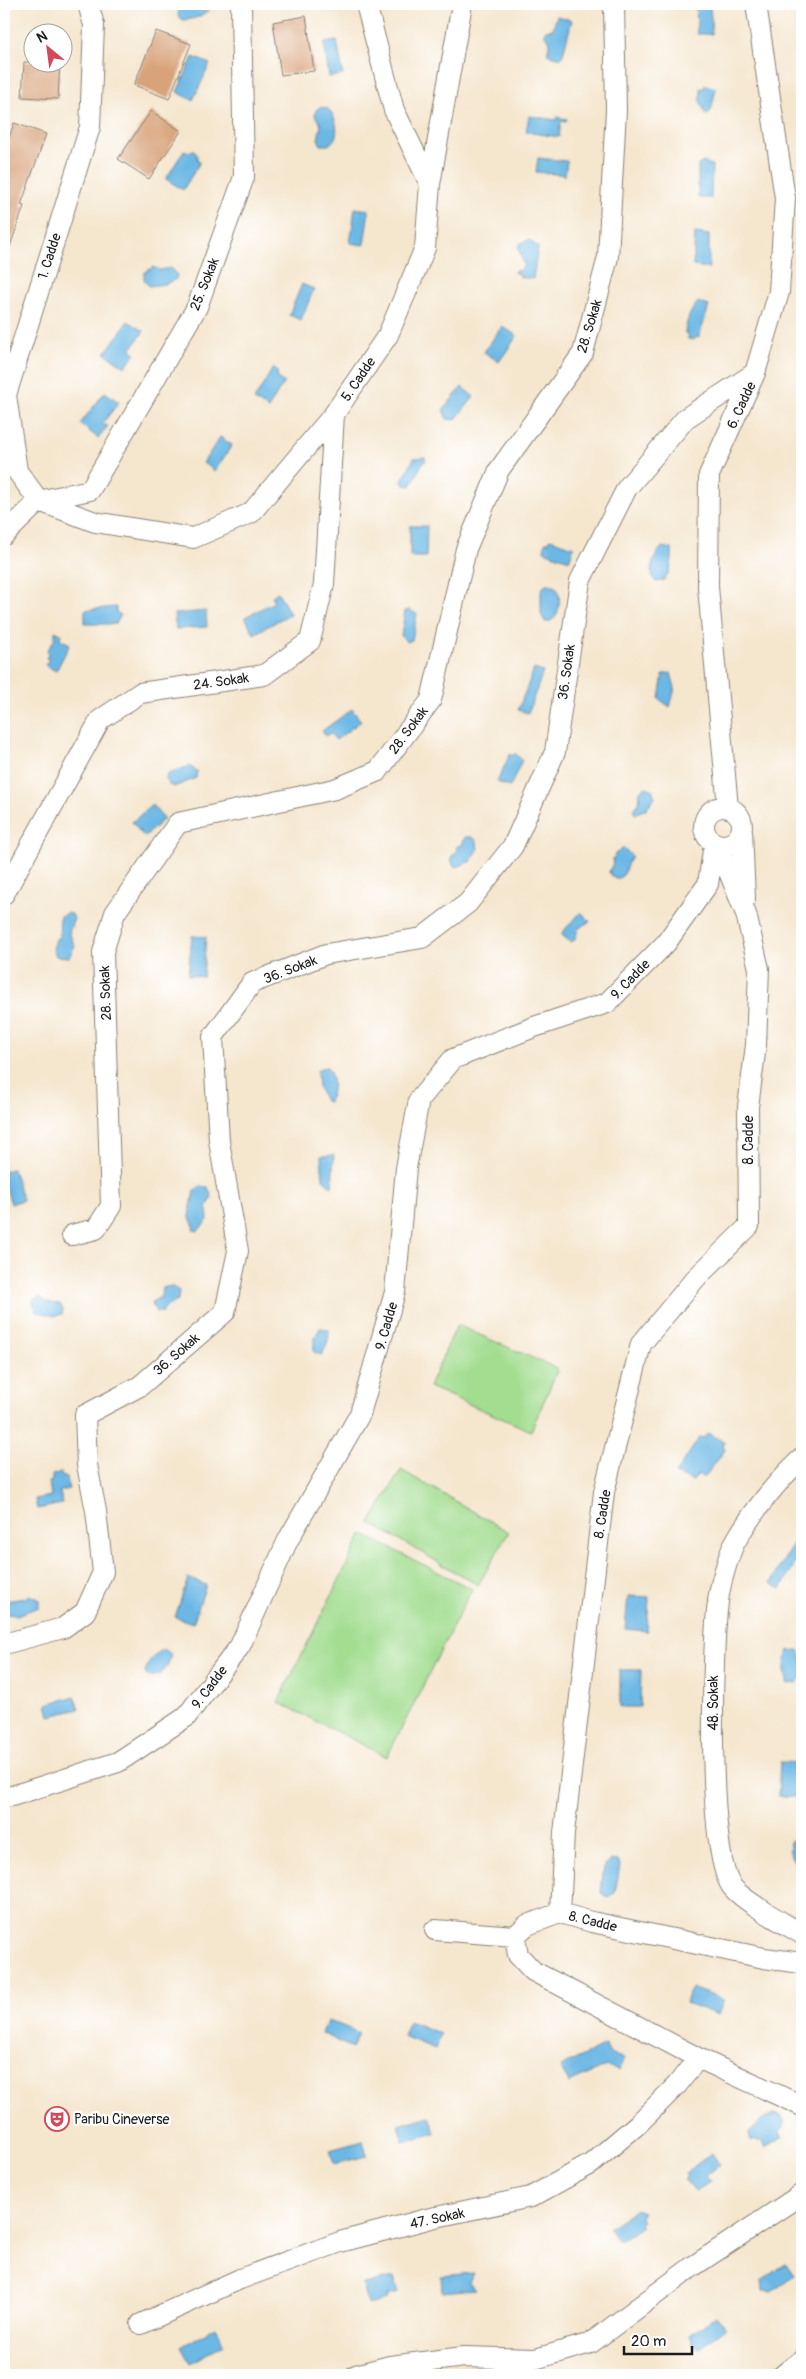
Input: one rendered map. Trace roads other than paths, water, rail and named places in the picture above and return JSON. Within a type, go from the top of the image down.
[{"type":"street","name":"1. Cadde","points":[[39,501],[18,472],[6,412],[6,395],[90,127],[94,25],[88,4]]},
{"type":"street","name":"25. Sokak","points":[[39,501],[90,490],[197,306],[244,177],[242,4]]},
{"type":"street","points":[[366,4],[394,110],[430,184]]},
{"type":"street","name":"5. Cadde","points":[[39,501],[95,522],[193,538],[251,513],[334,414],[388,335],[425,248],[430,184],[462,4]]},
{"type":"street","name":"28. Sokak","points":[[72,1235],[96,1229],[111,1206],[104,952],[115,913],[178,823],[335,789],[378,771],[431,700],[466,549],[499,470],[583,353],[608,257],[616,110],[614,4]]},
{"type":"street","name":"6. Cadde","points":[[728,808],[708,587],[709,475],[756,373],[779,292],[785,198],[756,4]]},
{"type":"street","name":"36. Sokak","points":[[4,1644],[63,1628],[85,1612],[103,1572],[96,1511],[88,1465],[84,1415],[140,1386],[224,1312],[238,1252],[220,1141],[213,1037],[252,983],[326,954],[422,938],[468,903],[513,846],[555,752],[580,581],[627,488],[686,418],[756,373]]},
{"type":"street","name":"24. Sokak","points":[[4,894],[100,720],[140,692],[264,675],[310,641],[324,584],[334,414]]},
{"type":"street","points":[[4,535],[39,501]]},
{"type":"street","points":[[722,807],[728,808],[740,817],[742,831],[733,843],[716,844],[705,835],[704,822],[710,812],[722,807]]},
{"type":"street","name":"8. Cadde","points":[[742,831],[746,914]]},
{"type":"street","name":"8. Cadde","points":[[716,844],[746,914],[759,970],[756,1045],[748,1107],[749,1226],[695,1279],[641,1344],[604,1492],[564,1833],[560,1913],[592,1922],[716,1948],[802,1963]]},
{"type":"street","name":"9. Cadde","points":[[4,1797],[118,1762],[186,1717],[240,1646],[288,1540],[360,1414],[396,1292],[406,1168],[419,1100],[453,1058],[534,1027],[607,1003],[666,942],[708,884],[716,844]]},
{"type":"street","name":"48. Sokak","points":[[802,1458],[764,1501],[734,1545],[718,1601],[713,1682],[714,1783],[722,1859],[732,1887],[768,1913],[802,1934]]},
{"type":"street","points":[[435,1930],[515,1936],[527,1924],[560,1913]]},
{"type":"street","points":[[515,1936],[518,1955],[533,1971],[698,2058],[802,2106]]},
{"type":"street","name":"47. Sokak","points":[[140,2324],[240,2279],[340,2242],[431,2218],[531,2197],[598,2158],[677,2086],[698,2058]]},
{"type":"street","points":[[356,2375],[390,2366],[464,2357],[535,2359],[591,2343],[692,2267],[802,2194]]},
{"type":"street","points":[[783,2375],[802,2360]]},
{"type":"water","points":[[185,4],[213,4],[200,16],[183,20],[178,16],[179,9]]},
{"type":"water","points":[[696,4],[710,4],[712,34],[697,34]]},
{"type":"water","points":[[557,16],[572,20],[562,58],[547,54],[550,41],[544,34],[546,30],[553,29]]},
{"type":"water","points":[[337,41],[343,75],[329,77],[324,43]]},
{"type":"water","points":[[193,57],[210,64],[193,100],[177,92]]},
{"type":"water","points":[[705,85],[716,88],[711,111],[706,115],[700,101],[701,88],[705,88]]},
{"type":"water","points":[[320,107],[327,108],[333,116],[337,127],[335,137],[328,145],[321,145],[318,139],[321,125],[315,115],[316,110]]},
{"type":"water","points":[[529,116],[557,120],[557,117],[567,119],[566,122],[561,121],[559,137],[526,132]]},
{"type":"water","points":[[184,150],[187,152],[194,150],[197,160],[200,162],[183,190],[166,179]]},
{"type":"water","points":[[538,158],[567,161],[565,175],[536,172]]},
{"type":"water","points":[[703,162],[712,165],[711,198],[698,198],[698,165]]},
{"type":"water","points":[[355,208],[369,210],[364,245],[350,243]]},
{"type":"water","points":[[695,233],[709,235],[709,268],[693,266]]},
{"type":"water","points":[[529,240],[538,247],[533,279],[520,277],[520,274],[514,273],[515,270],[520,271],[524,265],[518,247],[521,243]]},
{"type":"water","points":[[153,267],[160,270],[171,268],[177,275],[176,279],[166,284],[149,286],[144,280],[144,273]]},
{"type":"water","points":[[302,284],[314,289],[301,320],[289,315]]},
{"type":"water","points":[[698,302],[709,306],[699,337],[696,337],[694,340],[688,339],[688,335],[685,333],[686,325]]},
{"type":"water","points":[[128,321],[144,331],[131,349],[135,353],[125,367],[105,353]]},
{"type":"water","points":[[502,326],[517,336],[499,362],[484,352]]},
{"type":"water","points":[[273,368],[277,370],[278,379],[284,382],[268,409],[254,400]]},
{"type":"water","points":[[462,387],[474,397],[455,420],[447,419],[443,410]]},
{"type":"water","points":[[105,392],[119,402],[102,424],[108,426],[98,438],[80,424]]},
{"type":"water","points":[[220,437],[232,445],[215,471],[203,463]]},
{"type":"water","points":[[425,457],[426,461],[423,462],[411,486],[404,485],[402,481],[414,458]]},
{"type":"water","points":[[410,526],[427,526],[426,557],[410,557]]},
{"type":"water","points":[[550,539],[574,547],[569,560],[544,551],[545,542],[549,542]]},
{"type":"water","points":[[662,547],[672,549],[672,561],[664,580],[656,582],[653,578],[652,568],[656,555]]},
{"type":"water","points":[[547,583],[557,588],[559,603],[554,619],[545,622],[541,614],[541,590]]},
{"type":"water","points":[[278,592],[290,614],[254,634],[245,617],[274,602],[272,596]]},
{"type":"water","points":[[116,607],[116,612],[121,615],[116,624],[85,624],[85,610]]},
{"type":"water","points":[[409,610],[417,614],[412,640],[407,642],[401,636],[405,611]]},
{"type":"water","points":[[206,611],[207,627],[176,629],[174,614]]},
{"type":"water","points":[[55,631],[61,634],[60,639],[70,644],[56,671],[45,665],[49,660],[46,658],[49,653],[47,651],[55,638]]},
{"type":"water","points":[[534,669],[543,672],[528,713],[518,710]]},
{"type":"water","points":[[671,673],[675,688],[670,707],[659,699],[663,674]]},
{"type":"water","points":[[352,709],[361,721],[336,740],[330,733],[326,736],[322,731]]},
{"type":"water","points":[[515,753],[522,760],[510,787],[497,782],[510,754],[513,756]]},
{"type":"water","points":[[189,766],[197,771],[196,778],[174,787],[169,785],[166,780],[167,774]]},
{"type":"water","points":[[645,787],[652,789],[655,797],[646,809],[635,814],[633,810],[639,803],[640,791]]},
{"type":"water","points":[[152,805],[164,819],[144,837],[132,822]]},
{"type":"water","points":[[465,837],[472,837],[477,841],[478,850],[471,861],[457,867],[453,865],[451,857],[456,852],[457,846],[462,845]]},
{"type":"water","points":[[624,848],[632,856],[624,874],[618,879],[612,877],[609,872],[613,863],[612,858],[614,859],[615,854]]},
{"type":"water","points":[[581,912],[590,921],[578,929],[575,940],[570,942],[561,934]]},
{"type":"water","points":[[67,913],[72,914],[74,919],[69,932],[75,946],[69,957],[56,956],[53,949],[56,939],[59,937],[60,916]]},
{"type":"water","points":[[192,936],[206,937],[203,977],[188,975]]},
{"type":"water","points":[[327,1067],[330,1071],[332,1084],[329,1102],[325,1101],[318,1087],[317,1071],[320,1068]]},
{"type":"water","points":[[334,1155],[332,1187],[323,1179],[321,1156]]},
{"type":"water","points":[[13,1169],[23,1200],[11,1204],[4,1182],[4,1171]]},
{"type":"water","points":[[200,1186],[208,1187],[212,1197],[207,1208],[208,1220],[198,1231],[193,1230],[194,1226],[189,1216],[194,1191]]},
{"type":"water","points":[[171,1286],[179,1291],[178,1301],[167,1306],[163,1312],[156,1312],[152,1305],[153,1301],[161,1297],[162,1288]]},
{"type":"water","points":[[40,1297],[48,1303],[60,1304],[63,1309],[62,1314],[56,1316],[37,1312],[33,1303],[34,1299]]},
{"type":"water","points":[[320,1328],[328,1329],[329,1333],[328,1343],[321,1355],[314,1352],[315,1339]]},
{"type":"water","points":[[708,1433],[725,1442],[723,1445],[725,1450],[704,1478],[698,1474],[693,1481],[675,1474],[700,1437],[703,1438]]},
{"type":"water","points":[[61,1472],[62,1477],[66,1477],[69,1489],[60,1491],[62,1504],[37,1509],[35,1499],[51,1496],[49,1482],[52,1481],[52,1475]]},
{"type":"water","points":[[800,1531],[802,1532],[802,1551],[781,1589],[771,1583]]},
{"type":"water","points":[[188,1578],[206,1585],[193,1623],[175,1617]]},
{"type":"water","points":[[30,1595],[39,1599],[39,1607],[17,1615],[4,1614],[4,1601],[25,1598]]},
{"type":"water","points":[[628,1596],[649,1597],[647,1631],[625,1629]]},
{"type":"water","points":[[164,1649],[171,1654],[167,1667],[158,1675],[149,1677],[145,1674],[145,1671],[149,1663],[154,1656]]},
{"type":"water","points":[[799,1650],[802,1663],[801,1676],[797,1683],[788,1684],[785,1668],[788,1651]]},
{"type":"water","points":[[620,1670],[641,1670],[640,1707],[620,1707]]},
{"type":"water","points":[[75,1696],[79,1709],[50,1716],[47,1704]]},
{"type":"water","points":[[780,1762],[802,1763],[802,1782],[795,1782],[795,1797],[778,1796]]},
{"type":"water","points":[[795,1839],[795,1845],[800,1847],[802,1869],[793,1860],[790,1853],[790,1841]]},
{"type":"water","points":[[611,1860],[618,1861],[620,1865],[615,1893],[607,1897],[601,1893],[604,1865],[607,1865]]},
{"type":"water","points":[[691,1988],[724,2000],[718,2015],[686,2003]]},
{"type":"water","points":[[328,2020],[359,2033],[352,2048],[322,2033]]},
{"type":"water","points":[[409,2021],[441,2034],[435,2049],[403,2036]]},
{"type":"water","points":[[605,2045],[611,2055],[624,2058],[619,2070],[607,2066],[569,2083],[560,2067]]},
{"type":"water","points":[[775,2114],[781,2116],[785,2122],[784,2128],[780,2132],[782,2137],[765,2147],[761,2141],[757,2143],[755,2140],[750,2142],[749,2132],[761,2121]]},
{"type":"water","points":[[430,2116],[435,2133],[403,2142],[398,2125]]},
{"type":"water","points":[[363,2141],[367,2156],[334,2164],[330,2150]]},
{"type":"water","points":[[712,2153],[720,2165],[706,2175],[710,2182],[696,2191],[684,2181],[687,2176],[685,2173]]},
{"type":"water","points":[[635,2210],[643,2212],[641,2218],[643,2221],[640,2224],[642,2226],[619,2242],[608,2228]]},
{"type":"water","points":[[786,2264],[794,2275],[771,2292],[763,2291],[762,2281],[773,2271]]},
{"type":"water","points":[[473,2273],[469,2282],[475,2289],[442,2292],[441,2276]]},
{"type":"water","points":[[394,2277],[398,2293],[387,2296],[388,2300],[368,2305],[363,2284]]},
{"type":"water","points":[[716,2316],[726,2327],[700,2348],[694,2346],[690,2335]]},
{"type":"water","points":[[215,2327],[224,2344],[190,2363],[181,2347]]},
{"type":"place","name":"Paribu Cineverse","points":[[57,2119]]}]
